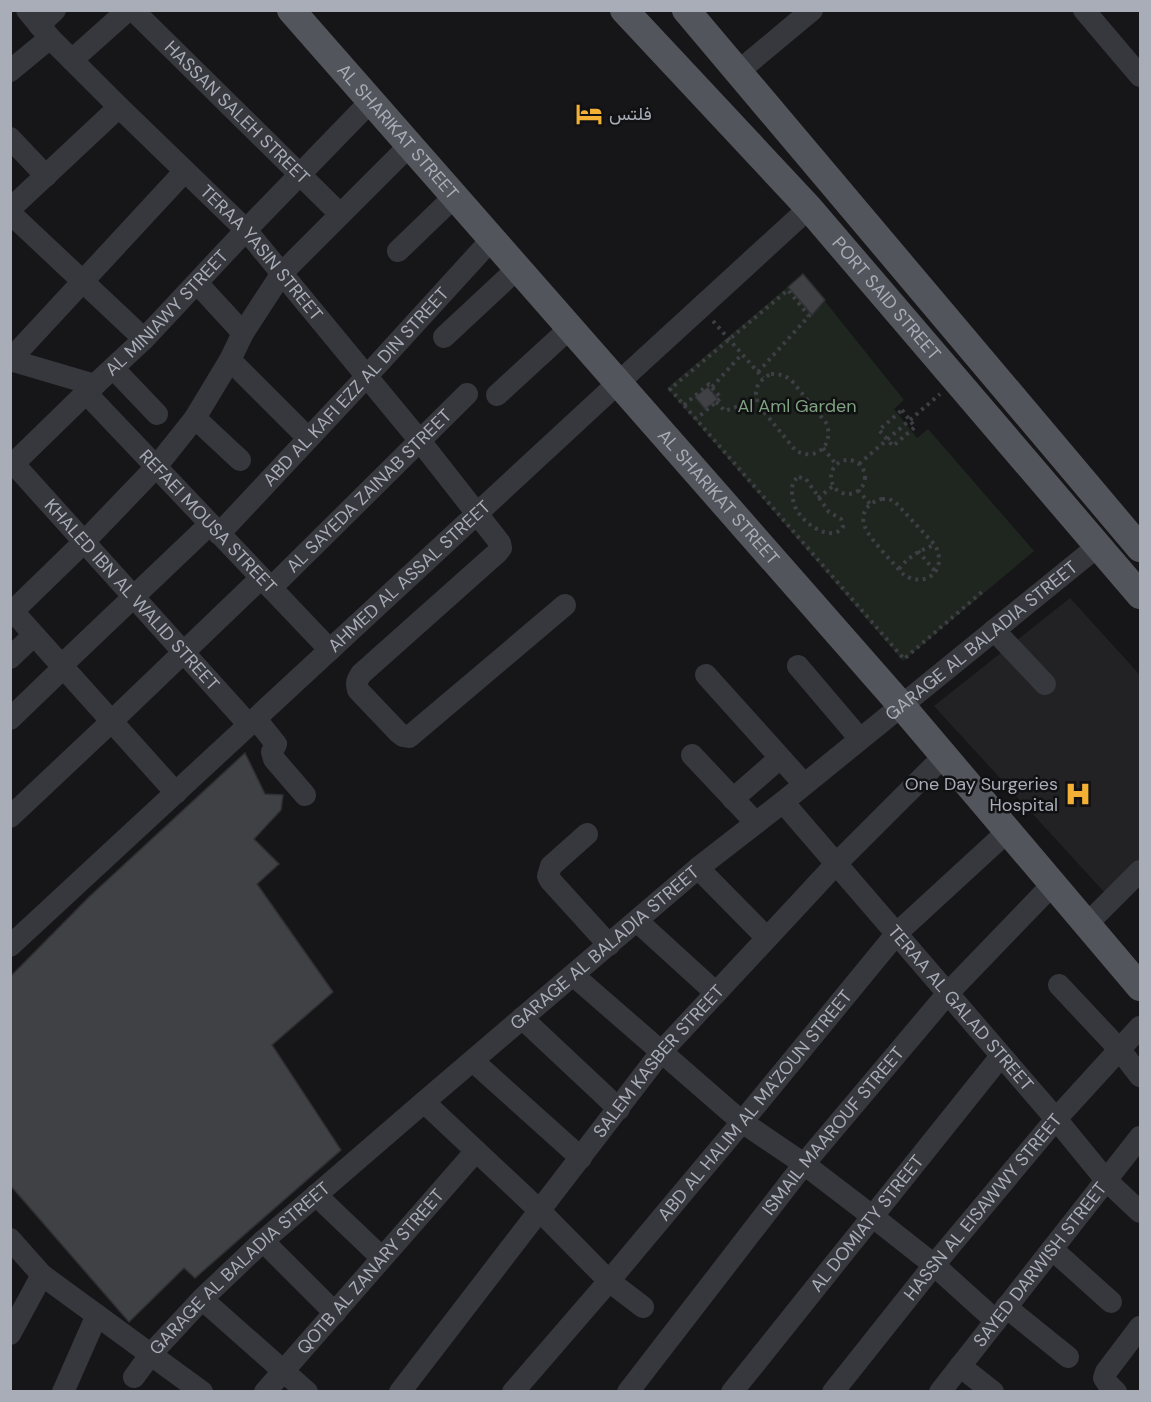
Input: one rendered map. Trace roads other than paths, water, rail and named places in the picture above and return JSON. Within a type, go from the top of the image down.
[{"type":"main road","name":"AL SHARIKAT STREET","points":[[291,10],[901,705],[1140,987]]},
{"type":"main road","name":"PORT SAID STREET","points":[[624,10],[809,208],[1140,595]]},
{"type":"main road","name":"PORT SAID STREET","points":[[697,14],[739,71],[1140,549]]},
{"type":"street","points":[[72,60],[128,10]]},
{"type":"street","name":"HASSAN SALEH STREET","points":[[133,10],[340,214]]},
{"type":"street","points":[[739,71],[812,10]]},
{"type":"street","points":[[1090,12],[1139,72]]},
{"type":"street","points":[[10,71],[43,21]]},
{"type":"street","name":"TERAA YASIN STREET","points":[[43,21],[72,60],[246,230],[420,441],[500,543],[501,548],[361,674],[357,679],[358,690],[398,732],[409,737],[565,605]]},
{"type":"street","name":"AL MINIAWY STREET","points":[[12,466],[144,339],[371,101]]},
{"type":"street","points":[[119,107],[10,211],[144,339]]},
{"type":"street","points":[[10,138],[46,176]]},
{"type":"street","points":[[176,793],[12,609],[84,542],[156,467],[195,418],[230,360],[243,333],[282,273],[410,145]]},
{"type":"street","points":[[91,389],[11,360],[184,171]]},
{"type":"street","points":[[398,251],[454,196]]},
{"type":"street","name":"AHMED AL ASSAL STREET","points":[[10,946],[809,208]]},
{"type":"street","name":"ABD AL KAFI EZZ AL DIN STREET","points":[[10,719],[133,597],[215,529],[308,438],[492,239]]},
{"type":"street","points":[[444,337],[518,268]]},
{"type":"street","points":[[196,283],[243,333]]},
{"type":"street","points":[[497,395],[570,328]]},
{"type":"street","points":[[230,360],[308,438]]},
{"type":"street","points":[[114,369],[157,414]]},
{"type":"street","name":"REFAEI MOUSA STREET","points":[[91,389],[156,467],[330,650]]},
{"type":"street","name":"AL SAYEDA ZAINAB STREET","points":[[10,817],[183,653],[266,583],[420,441],[467,394]]},
{"type":"street","points":[[195,418],[240,460]]},
{"type":"street","name":"KHALED IBN AL WALID STREET","points":[[12,466],[84,542],[183,653],[276,744],[272,756],[305,795]]},
{"type":"street","name":"GARAGE AL BALADIA STREET","points":[[134,1377],[151,1354],[202,1299],[262,1241],[698,868],[783,802],[1098,546]]},
{"type":"street","points":[[994,630],[1045,684]]},
{"type":"street","points":[[10,658],[34,634]]},
{"type":"street","points":[[798,666],[860,739]]},
{"type":"street","points":[[706,675],[804,784]]},
{"type":"street","points":[[692,755],[756,823]]},
{"type":"street","name":"SALEM KASBER STREET","points":[[400,1392],[662,1052],[836,864],[944,756]]},
{"type":"street","points":[[733,799],[780,758]]},
{"type":"street","name":"TERAA AL GALAD STREET","points":[[783,802],[1106,1180],[1140,1212]]},
{"type":"street","name":"ABD AL HALIM AL MA'ZOUN STREET","points":[[513,1392],[609,1281],[897,933],[1008,831]]},
{"type":"street","points":[[587,834],[551,866],[548,876],[609,945]]},
{"type":"street","points":[[698,868],[767,938]]},
{"type":"street","points":[[1087,924],[1140,872]]},
{"type":"street","name":"ISMAIL MAAROUF STREET","points":[[628,1392],[804,1164],[948,993],[1053,884]]},
{"type":"street","points":[[637,921],[716,993]]},
{"type":"street","points":[[573,975],[742,1122],[804,1164],[1001,1314],[1068,1358]]},
{"type":"street","points":[[1059,985],[1120,1050],[1140,1076]]},
{"type":"street","points":[[522,1018],[619,1109]]},
{"type":"street","name":"HASSN AL EISAWWY STREET","points":[[832,1392],[1056,1119],[1140,1028]]},
{"type":"street","name":"AL DOMIATY STREET","points":[[732,1392],[1001,1056]]},
{"type":"street","points":[[473,1061],[581,1158]]},
{"type":"street","points":[[424,1102],[539,1210],[609,1281],[643,1307]]},
{"type":"street","name":"SAYED DARWISH STREET","points":[[940,1392],[1140,1137]]},
{"type":"street","name":"QOTB AL ZANARY STREET","points":[[266,1392],[476,1151]]},
{"type":"street","points":[[316,1195],[382,1258]]},
{"type":"street","points":[[10,1239],[42,1275],[202,1392]]},
{"type":"street","points":[[262,1241],[334,1313]]},
{"type":"street","points":[[1052,1249],[1111,1302]]},
{"type":"street","points":[[10,1334],[42,1275]]},
{"type":"street","points":[[202,1299],[307,1392]]},
{"type":"street","points":[[63,1392],[97,1315]]},
{"type":"street","points":[[1116,1392],[1104,1378],[1106,1372],[1140,1327]]},
{"type":"street","points":[[960,1366],[993,1392]]},
{"type":"place","name":"فلتس","points":[[589,114]]},
{"type":"place","name":"One Day Surgeries Hospital","points":[[1078,794]]},
{"type":"park label","name":"Al Aml Garden","points":[[797,406]]}]
